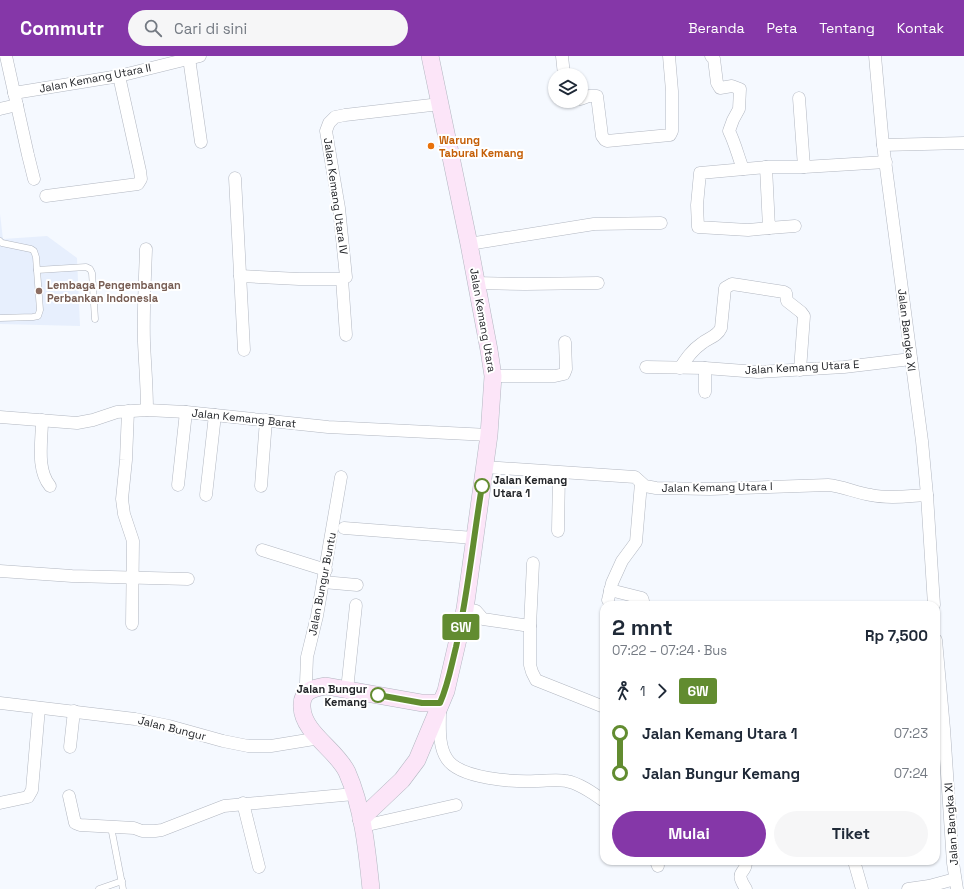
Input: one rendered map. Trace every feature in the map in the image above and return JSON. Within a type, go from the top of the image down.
[{"type":"street","points":[[6,56],[34,179]]},
{"type":"street","name":"Jalan Kemang Utara","points":[[362,823],[402,780],[417,760],[446,691],[465,609],[489,435],[493,376],[469,244],[430,56]]},
{"type":"street","points":[[562,56],[563,68]]},
{"type":"street","points":[[588,96],[597,96],[602,136],[608,142],[670,135],[672,131],[672,91],[669,56]]},
{"type":"street","points":[[711,56],[714,59],[717,83],[720,88],[732,86],[740,89],[739,109],[732,120],[729,131],[736,146],[743,169]]},
{"type":"street","name":"Jalan Bangka XI","points":[[875,56],[883,145],[927,495],[934,601]]},
{"type":"street","points":[[194,57],[201,142]]},
{"type":"street","name":"Jalan Kemang Utara II","points":[[14,93],[119,76],[194,57]]},
{"type":"street","points":[[46,196],[138,184],[140,179],[140,171],[119,76]]},
{"type":"street","points":[[799,98],[804,166]]},
{"type":"street","name":"Jalan Kemang Utara IV","points":[[342,279],[346,277],[347,274],[339,208],[326,131],[330,123],[335,117],[345,115],[440,104]]},
{"type":"street","points":[[0,109],[17,105]]},
{"type":"street","points":[[883,145],[964,143]]},
{"type":"street","points":[[795,226],[734,230],[700,228],[697,226],[697,205],[700,173],[766,167],[886,162]]},
{"type":"street","points":[[766,167],[770,228]]},
{"type":"street","points":[[235,178],[244,350]]},
{"type":"street","points":[[469,244],[594,224],[660,223]]},
{"type":"street","points":[[146,249],[144,342],[147,373],[147,410]]},
{"type":"street","points":[[240,276],[299,279],[342,279],[346,335]]},
{"type":"street","points":[[476,283],[598,283]]},
{"type":"street","points":[[680,368],[690,352],[702,343],[717,335],[722,324],[725,288],[732,284],[739,284],[784,292],[786,293],[787,302],[804,316],[800,370]]},
{"type":"street","points":[[493,376],[555,376],[564,374],[566,369],[565,342]]},
{"type":"street","name":"Jalan Kemang Utara E","points":[[646,367],[704,368],[758,372],[844,367],[911,359]]},
{"type":"street","points":[[704,368],[705,392]]},
{"type":"street","name":"Jalan Kemang Barat","points":[[0,417],[77,423],[94,420],[117,412],[147,410],[186,412],[358,429],[489,435]]},
{"type":"street","points":[[128,411],[126,460],[122,499],[124,514],[133,541],[132,624]]},
{"type":"street","points":[[178,485],[186,412]]},
{"type":"street","points":[[206,495],[215,415]]},
{"type":"street","points":[[42,420],[41,461],[45,480],[50,486]]},
{"type":"street","points":[[261,486],[266,420]]},
{"type":"street","name":"Jalan Kemang Utara I","points":[[485,467],[635,477],[645,486],[656,488],[710,489],[828,485],[873,496],[888,497],[927,495]]},
{"type":"street","points":[[558,531],[559,473]]},
{"type":"street","name":"Jalan Bungur Buntu","points":[[310,690],[306,683],[307,657],[325,576],[341,477]]},
{"type":"street","points":[[641,483],[636,542],[622,561],[612,583],[609,595],[642,598],[643,601]]},
{"type":"street","points":[[344,528],[474,538]]},
{"type":"street","points":[[262,550],[325,576],[357,585]]},
{"type":"street","points":[[532,563],[530,626],[530,664],[532,672],[536,680],[600,705]]},
{"type":"street","points":[[0,571],[72,576],[188,579]]},
{"type":"street","points":[[347,690],[356,605]]},
{"type":"street","points":[[465,609],[476,611],[484,619],[530,626]]},
{"type":"street","points":[[371,889],[362,823],[346,772],[342,764],[311,729],[303,716],[302,701],[306,694],[314,688],[326,686],[422,703],[440,703],[442,748],[446,758],[453,766],[464,771],[493,779],[512,781],[567,781],[577,784],[600,798]]},
{"type":"street","name":"Jalan Bungur","points":[[0,703],[135,719],[170,726],[223,742],[248,746],[271,746],[320,738]]},
{"type":"street","points":[[0,803],[28,797],[32,790],[39,708]]},
{"type":"street","points":[[70,747],[74,711]]},
{"type":"street","name":"Jalan Bangka XI","points":[[940,730],[956,884]]},
{"type":"street","points":[[69,796],[75,823],[80,825],[134,828],[148,832],[162,830],[224,806],[243,803],[354,794]]},
{"type":"street","points":[[243,803],[259,867]]},
{"type":"street","points":[[362,823],[456,805]]},
{"type":"street","points":[[745,865],[740,875],[740,879],[746,889]]},
{"type":"street","points":[[855,865],[862,889]]},
{"type":"street","points":[[908,889],[956,884]]},
{"type":"lane","points":[[0,240],[2,243],[31,249],[34,251],[36,256],[40,310],[38,316],[0,318]]},
{"type":"lane","points":[[37,270],[90,268],[92,273],[95,319]]},
{"type":"lane","points":[[111,827],[123,889]]},
{"type":"lane","points":[[99,889],[122,881]]},
{"type":"shaded area","name":"Lembaga Pengembangan Perbankan Indonesia","points":[[0,214],[3,239],[47,236],[77,258],[80,326],[0,324]]},
{"type":"bus line","name":"6W","points":[[378,695],[429,704],[440,703],[446,691],[465,609],[482,486]]},
{"type":"place","name":"Warung Taburai Kemang","points":[[431,146]]},
{"type":"place","name":"Lembaga Pengembangan Perbankan Indonesia","points":[[39,291]]},
{"type":"place","name":"Jalan Kemang Utara 1","points":[[482,486]]},
{"type":"place","name":"Jalan Bungur Kemang","points":[[378,695]]}]
